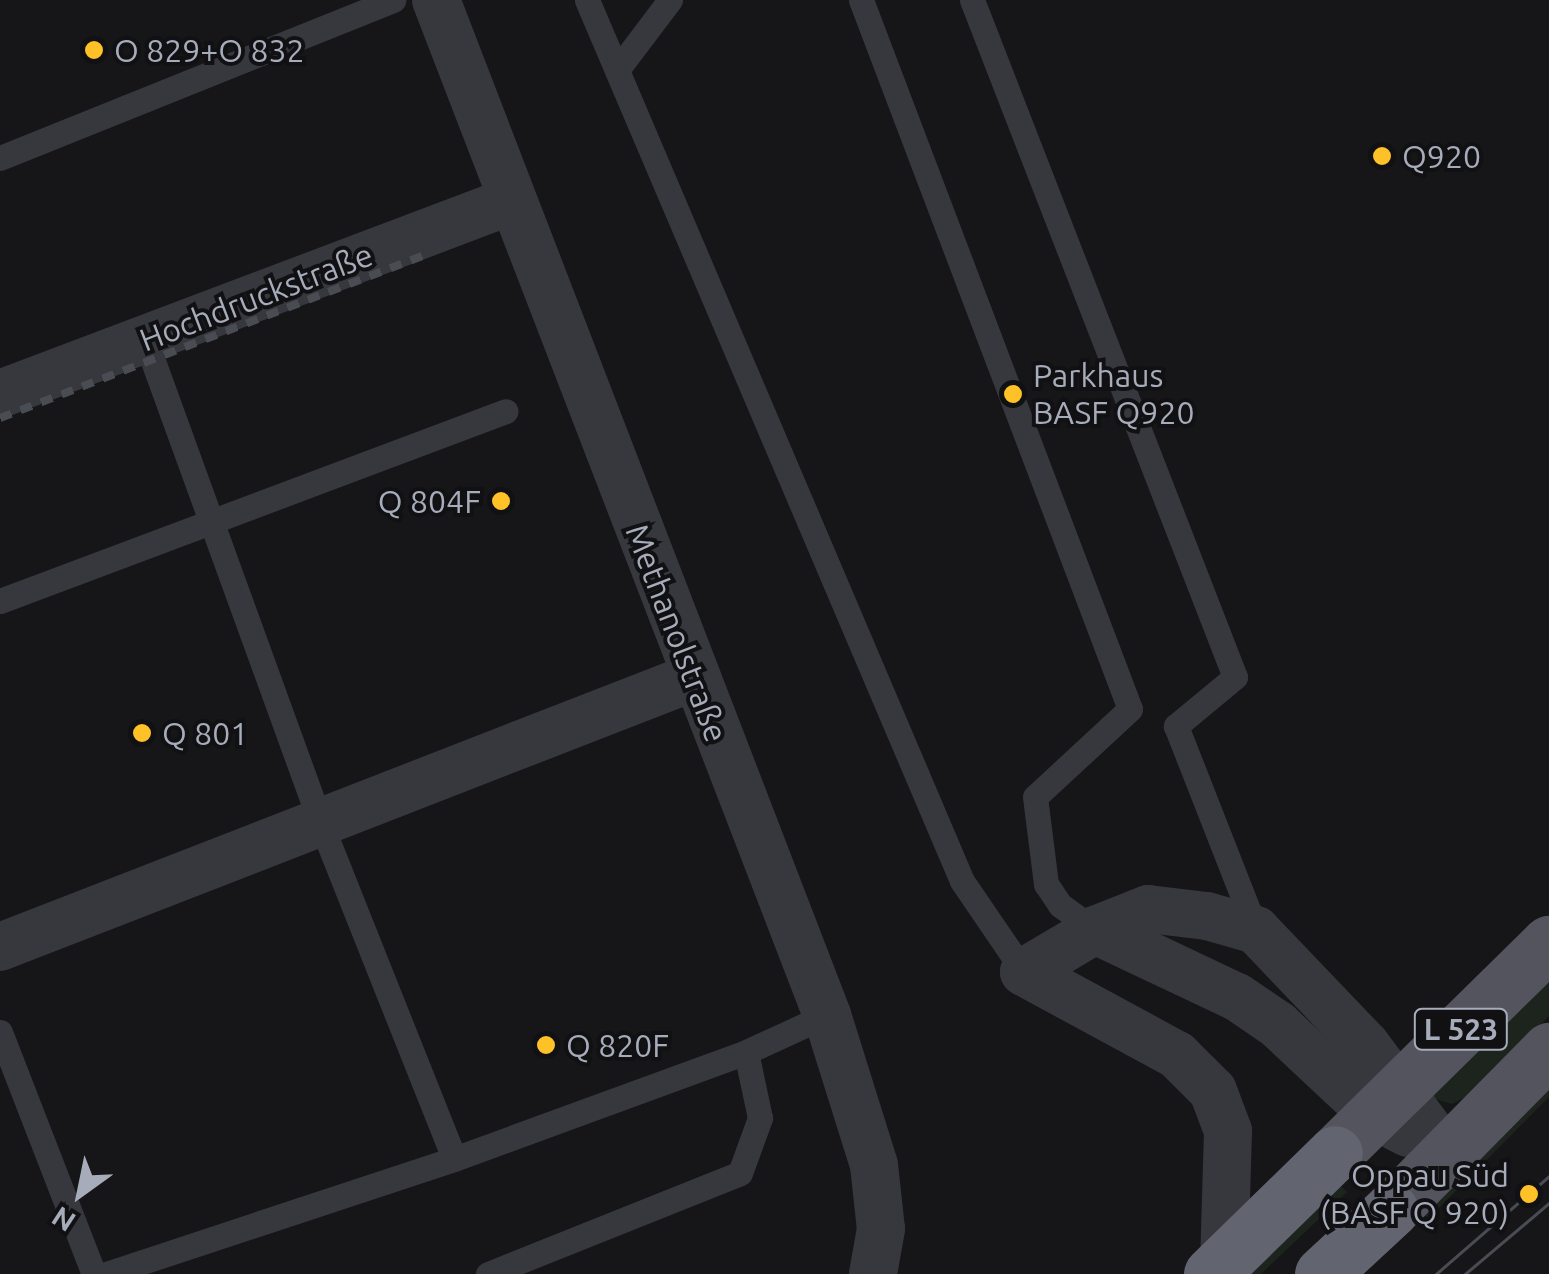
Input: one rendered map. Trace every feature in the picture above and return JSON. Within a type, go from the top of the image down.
[{"type":"highway","name":"L 523","points":[[1218,1268],[1335,1153]]},
{"type":"highway","name":"L 523","points":[[1322,1274],[1391,1210]]},
{"type":"main road","name":"L 523","points":[[1335,1153],[1549,943]]},
{"type":"main road","name":"L 523","points":[[1391,1210],[1549,1050]]},
{"type":"street","name":"Methanolstraße","points":[[436,0],[827,1016],[874,1165],[881,1228],[872,1274]]},
{"type":"street","name":"Hochdruckstraße","points":[[0,394],[513,200]]},
{"type":"street","points":[[0,947],[694,677]]},
{"type":"street","points":[[1024,972],[1095,930],[1148,909],[1207,916],[1256,930],[1388,1101]]},
{"type":"street","points":[[1095,930],[1236,997],[1388,1101],[1448,1155]]},
{"type":"street","points":[[1024,972],[1177,1055],[1213,1091],[1228,1131],[1218,1268]]},
{"type":"lane","points":[[0,158],[334,11],[394,0]]},
{"type":"lane","points":[[587,0],[962,881],[1024,972]]},
{"type":"lane","points":[[617,70],[670,0]]},
{"type":"lane","points":[[862,0],[1130,709],[1035,797],[1046,884],[1060,905],[1095,930]]},
{"type":"lane","points":[[972,0],[1235,677],[1176,726],[1256,930]]},
{"type":"lane","points":[[145,339],[322,824],[454,1159]]},
{"type":"lane","points":[[0,601],[506,412]]},
{"type":"lane","points":[[106,1274],[454,1159],[746,1052],[827,1016]]},
{"type":"lane","points":[[0,1032],[94,1274]]},
{"type":"lane","points":[[488,1274],[740,1174],[760,1118],[746,1052]]},
{"type":"shaded area","points":[[1549,980],[1549,1016],[1470,1095],[1452,1104],[1428,1097]]},
{"type":"shaded area","points":[[1549,1084],[1549,1097],[1429,1218],[1424,1215]]},
{"type":"shaded area","points":[[1341,1186],[1347,1192],[1261,1274],[1249,1274]]},
{"type":"tram line","points":[[1436,1274],[1549,1176]]},
{"type":"tram line","points":[[1465,1274],[1549,1203]]},
{"type":"railway","points":[[0,418],[423,256]]},
{"type":"place","name":"O 829+O 832","points":[[94,50]]},
{"type":"place","name":"Q920","points":[[1382,156]]},
{"type":"place","name":"Parkhaus BASF Q920","points":[[1013,394]]},
{"type":"place","name":"Q 804F","points":[[501,501]]},
{"type":"place","name":"Q 801","points":[[142,733]]},
{"type":"place","name":"Q 820F","points":[[546,1045]]},
{"type":"place","name":"Oppau Süd (BASF Q 920)","points":[[1529,1194]]}]
